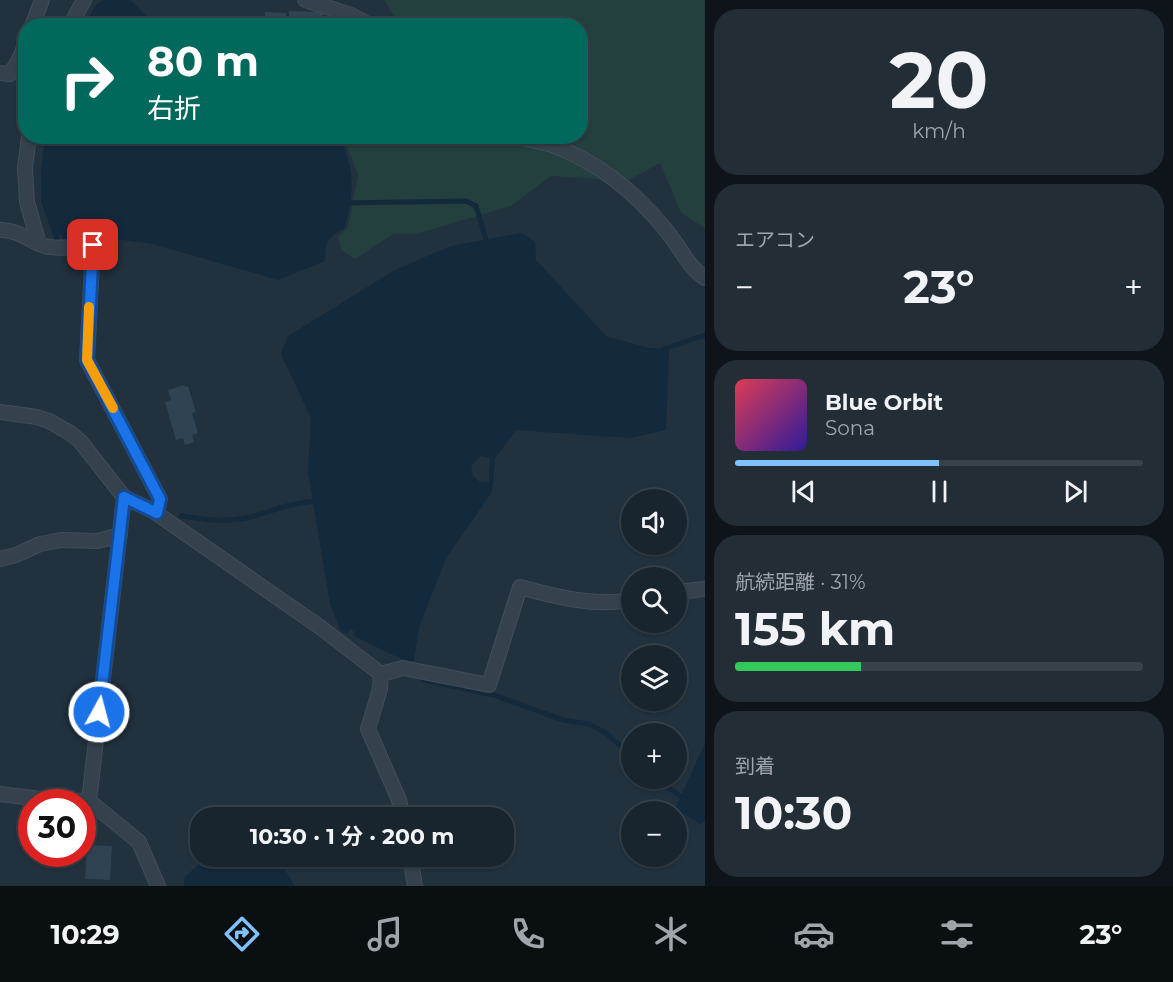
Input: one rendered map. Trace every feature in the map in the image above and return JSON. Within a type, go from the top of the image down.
[{"type":"street","points":[[35,18],[42,0]]},
{"type":"street","points":[[74,18],[84,0]]},
{"type":"street","points":[[305,0],[357,18]]},
{"type":"street","points":[[0,73],[10,74],[18,62]]},
{"type":"street","points":[[28,144],[25,168],[27,202],[39,244]]},
{"type":"street","points":[[547,144],[587,160],[623,185],[649,209],[678,244],[686,260],[698,274],[705,278]]},
{"type":"street","points":[[0,230],[47,247],[93,245],[87,360],[160,499],[157,513]]},
{"type":"street","points":[[0,412],[37,417],[70,433],[80,441],[124,497],[157,513],[320,627],[381,674]]},
{"type":"street","points":[[90,789],[124,497]]},
{"type":"street","points":[[0,559],[16,555],[40,544],[61,540],[98,541],[120,535]]},
{"type":"street","points":[[381,674],[403,668],[489,685],[520,587],[552,596],[597,602],[621,600]]},
{"type":"street","points":[[687,591],[705,589]]},
{"type":"street","points":[[381,674],[380,689],[368,729],[401,807]]},
{"type":"street","points":[[0,794],[18,796]]},
{"type":"street","points":[[96,807],[139,842],[158,886]]},
{"type":"street","points":[[412,867],[415,886]]},
{"type":"green space","points":[[384,0],[705,0],[705,228],[681,213],[660,163],[627,181],[551,176],[511,206],[416,234],[393,234],[355,259],[342,251],[338,237],[348,227],[358,175],[346,144],[588,144],[588,18],[395,18]]},
{"type":"water","points":[[103,0],[130,0],[149,18],[89,18],[96,5]]},
{"type":"water","points":[[44,144],[342,144],[352,182],[344,229],[328,241],[325,261],[278,280],[153,244],[100,237],[63,240],[62,235],[59,235],[60,240],[55,241],[41,201]]},
{"type":"water","points":[[522,233],[535,242],[536,260],[606,336],[649,348],[669,348],[666,430],[630,438],[516,430],[495,458],[492,492],[446,558],[419,627],[414,661],[410,663],[354,636],[355,632],[350,629],[347,634],[341,631],[330,604],[308,472],[311,418],[281,354],[288,336],[395,270],[451,246]],"holes":[[[481,456],[490,458],[489,482],[480,482],[473,476],[471,466]]]},
{"type":"water","points":[[705,743],[705,821],[700,824],[687,816],[687,801],[679,801],[684,789],[687,789],[687,783]]},
{"type":"water","points":[[196,867],[283,867],[295,886],[184,886],[185,877]]},
{"type":"building","points":[[289,11],[323,12],[323,18],[289,18]]},
{"type":"building","points":[[265,12],[286,13],[286,18],[265,18]]},
{"type":"building","points":[[188,386],[196,412],[192,413],[198,433],[192,435],[194,442],[185,445],[183,438],[176,440],[165,402],[171,400],[168,390]]},
{"type":"building","points":[[96,845],[112,846],[110,880],[85,879],[86,867],[96,867]]},
{"type":"waterway","points":[[345,203],[466,201],[476,206],[488,246]]},
{"type":"waterway","points":[[664,349],[705,335]]},
{"type":"waterway","points":[[181,516],[230,520],[255,516],[290,505],[318,501]]},
{"type":"waterway","points":[[423,680],[494,695],[563,720],[589,724],[606,733],[621,746]]},
{"type":"waterway","points":[[670,789],[685,799]]},
{"type":"slow traffic","points":[[89,307],[87,360],[113,408]]},
{"type":"route","points":[[93,245],[87,360],[160,499],[157,513],[124,497],[99,712]]}]
